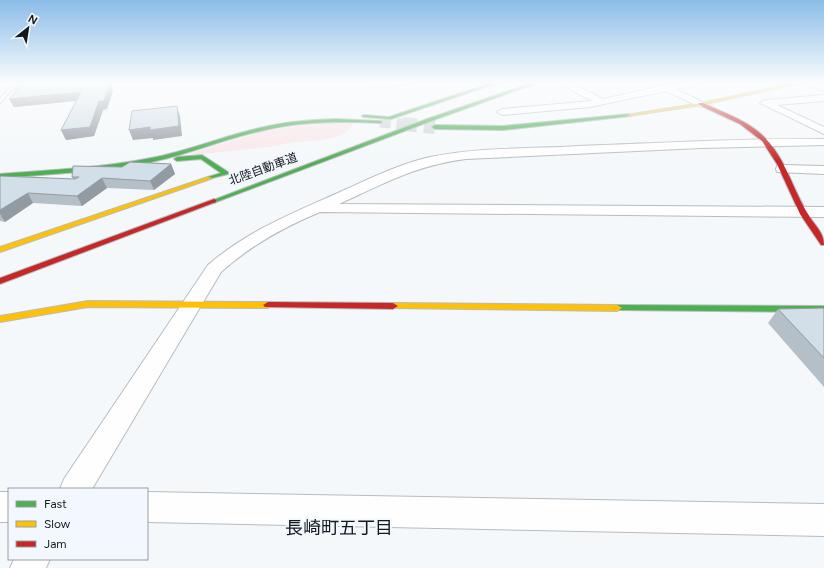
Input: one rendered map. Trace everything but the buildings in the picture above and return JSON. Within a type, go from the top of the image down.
[{"type":"main road","points":[[237,135],[231,131],[292,118],[352,116],[389,118],[415,110]]},
{"type":"main road","name":"北陸自動車道","points":[[265,172],[443,110]]},
{"type":"main road","name":"北陸自動車道","points":[[0,282],[385,136],[460,110]]},
{"type":"main road","points":[[435,127],[481,129],[516,127],[614,117],[664,110]]},
{"type":"main road","points":[[713,110],[737,120],[754,131],[765,141],[782,169],[803,212],[824,243]]},
{"type":"main road","points":[[0,176],[113,165],[169,156],[266,127],[303,121],[339,120],[380,122]]},
{"type":"main road","points":[[0,250],[226,172],[202,157],[174,159],[169,156]]},
{"type":"main road","points":[[0,319],[88,304],[824,309]]},
{"type":"street","points":[[502,112],[527,110]]},
{"type":"street","points":[[779,110],[824,131]]},
{"type":"street","points":[[76,488],[189,305],[214,269],[229,254],[250,239],[317,208],[399,171],[446,158],[496,153],[765,141],[824,142]]},
{"type":"street","points":[[782,169],[824,170]]},
{"type":"street","points":[[317,208],[824,212]]},
{"type":"street","points":[[148,507],[824,520]]},
{"type":"shaded area","points":[[316,123],[354,123],[348,131],[330,138],[286,143],[278,146],[203,154],[189,154],[263,131]]},
{"type":"tunnel","points":[[380,122],[408,124]]},
{"type":"tunnel","points":[[403,124],[408,124]]},
{"type":"tunnel","points":[[408,124],[414,125]]},
{"type":"tunnel","points":[[408,124],[435,127]]},
{"type":"traffic: fast","points":[[364,116],[389,118],[415,110]]},
{"type":"traffic: fast","points":[[214,201],[459,110]]},
{"type":"traffic: fast","points":[[435,127],[503,128],[629,115]]},
{"type":"traffic: fast","points":[[0,176],[114,166],[151,160],[279,125],[336,120],[380,122]]},
{"type":"traffic: fast","points":[[177,159],[202,157],[226,173],[210,178]]},
{"type":"traffic: fast","points":[[617,308],[824,309]]},
{"type":"traffic: slow","points":[[629,115],[665,110]]},
{"type":"traffic: slow","points":[[0,250],[210,178]]},
{"type":"traffic: slow","points":[[0,319],[88,304],[268,305]]},
{"type":"traffic: slow","points":[[393,306],[617,308]]},
{"type":"traffic: jam","points":[[713,110],[742,123],[764,140],[780,164],[804,214],[824,243]]},
{"type":"traffic: jam","points":[[0,281],[214,201]]},
{"type":"traffic: jam","points":[[268,305],[393,306]]},
{"type":"district","name":"長崎町五丁目","points":[[339,528]]}]
